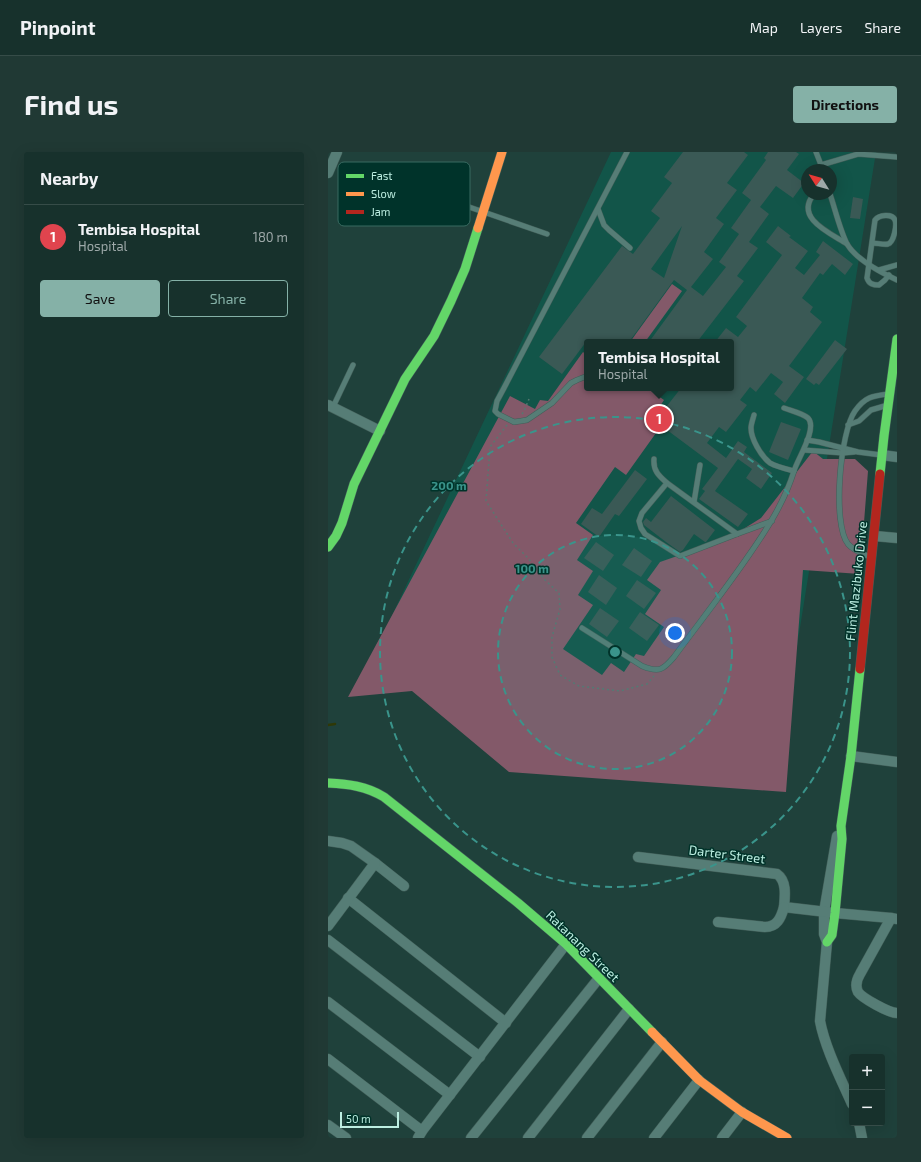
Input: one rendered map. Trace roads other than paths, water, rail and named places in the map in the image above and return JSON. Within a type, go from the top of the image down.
[{"type":"street","points":[[328,173],[337,152]]},
{"type":"street","points":[[499,152],[500,163]]},
{"type":"street","points":[[328,547],[336,536],[342,523],[354,484],[405,379],[434,336],[451,301],[465,268],[500,163],[502,152]]},
{"type":"street","name":"Flint Mazibuko Drive","points":[[849,1097],[821,1030],[820,1021],[827,942],[824,934],[829,912],[834,853],[837,834],[841,826],[850,756],[875,536],[882,455],[889,394],[895,373],[897,339]]},
{"type":"street","points":[[330,406],[380,431]]},
{"type":"street","points":[[882,455],[897,457]]},
{"type":"street","points":[[875,536],[897,538]]},
{"type":"street","points":[[850,756],[897,762]]},
{"type":"street","name":"Ratanang Street","points":[[328,783],[347,783],[368,788],[376,792],[506,894],[566,944],[699,1080],[742,1112],[787,1138]]},
{"type":"street","points":[[328,841],[351,846],[404,886]]},
{"type":"street","name":"Darter Street","points":[[638,857],[777,874],[782,879],[784,883],[784,907],[780,919],[774,925],[765,928],[718,922]]},
{"type":"street","points":[[328,926],[375,863]]},
{"type":"street","points":[[348,898],[506,1023]]},
{"type":"street","points":[[784,907],[894,918],[860,974],[856,986],[858,992],[862,996],[886,1011],[897,1013]]},
{"type":"street","points":[[328,940],[480,1057]]},
{"type":"street","points":[[328,1059],[420,1134],[566,944]]},
{"type":"street","points":[[471,1138],[599,978]]},
{"type":"street","points":[[328,1002],[450,1096]]},
{"type":"street","points":[[528,1138],[629,1009]]},
{"type":"street","points":[[587,1138],[662,1042]]},
{"type":"street","points":[[654,1138],[699,1080]]},
{"type":"street","points":[[722,1138],[742,1112]]},
{"type":"street","points":[[328,1125],[346,1138]]},
{"type":"street","points":[[860,1126],[862,1138]]},
{"type":"lane","points":[[584,377],[571,383],[552,403],[531,417],[517,422],[496,413],[495,410],[497,401],[627,152]]},
{"type":"lane","points":[[816,152],[821,164]]},
{"type":"lane","points":[[830,164],[859,153],[897,157]]},
{"type":"lane","points":[[811,200],[808,214],[810,217],[818,225],[848,245]]},
{"type":"lane","points":[[832,200],[848,245],[855,254],[897,280]]},
{"type":"lane","points":[[470,207],[548,234]]},
{"type":"lane","points":[[598,209],[604,225],[630,248]]},
{"type":"lane","points":[[872,243],[886,244],[893,240],[895,225],[893,218],[880,216],[874,223],[872,243],[870,264],[867,278],[871,284],[879,285],[889,276]]},
{"type":"lane","points":[[879,270],[897,265]]},
{"type":"lane","points":[[330,406],[353,365]]},
{"type":"lane","points":[[872,558],[857,552],[845,539],[841,516],[840,485],[842,454],[850,418],[855,410],[864,401],[874,396],[889,394]]},
{"type":"lane","points":[[848,425],[859,420],[871,410],[888,405]]},
{"type":"lane","points":[[582,628],[642,666],[652,670],[661,669],[667,665],[736,575],[772,522],[783,501],[795,467],[804,450],[811,424],[810,421],[804,416],[784,408]]},
{"type":"lane","points":[[754,416],[751,432],[762,454],[770,463],[794,471]]},
{"type":"lane","points":[[807,440],[858,452],[882,455]]},
{"type":"lane","points":[[804,450],[842,454],[858,452]]},
{"type":"lane","points":[[654,460],[654,469],[658,475],[737,534]]},
{"type":"lane","points":[[694,502],[700,466]]},
{"type":"lane","points":[[667,483],[642,513],[639,521],[645,534],[680,556],[772,522]]},
{"type":"waterway","points":[[328,725],[335,724]]},
{"type":"place","name":"Tembisa Hospital","points":[[659,419]]}]
